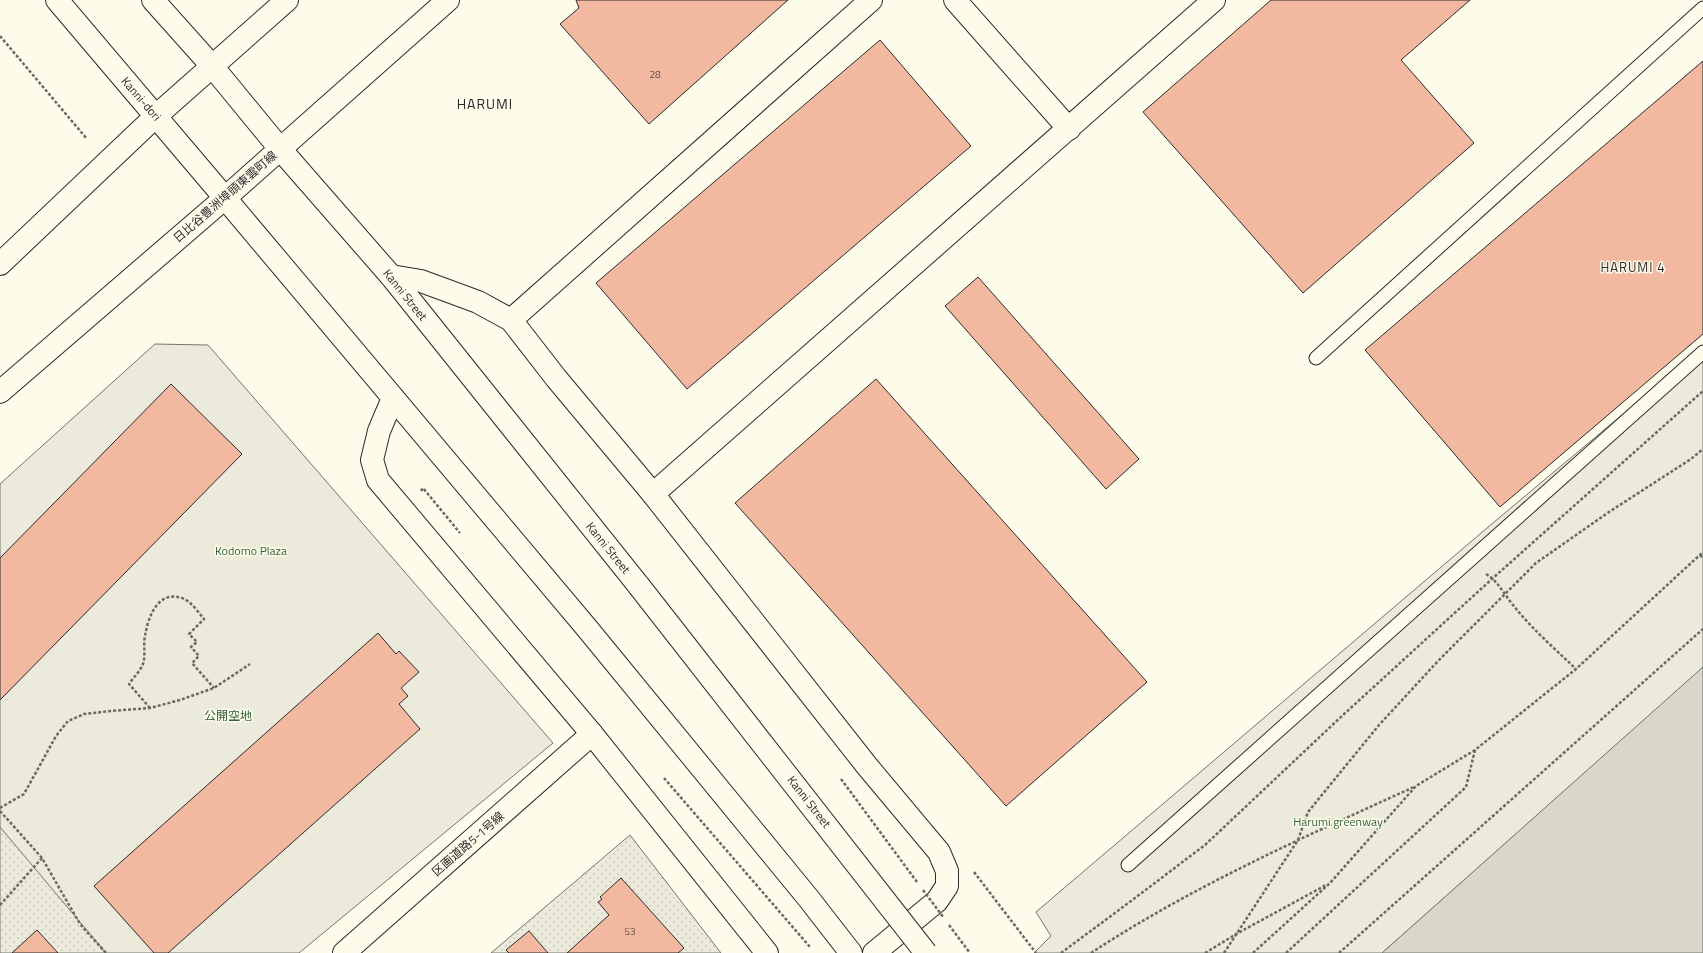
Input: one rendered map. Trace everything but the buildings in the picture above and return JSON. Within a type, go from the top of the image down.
[{"type":"main road","name":"Kanni-dori","points":[[57,0],[225,198]]},
{"type":"main road","points":[[153,0],[212,66],[281,150]]},
{"type":"main road","points":[[0,264],[156,116],[287,0]]},
{"type":"main road","name":"日比谷豊洲埠頭東雲町線","points":[[0,392],[281,150],[448,0]]},
{"type":"main road","points":[[511,320],[872,0]]},
{"type":"main road","points":[[955,0],[1069,129]]},
{"type":"main road","points":[[653,494],[1214,0]]},
{"type":"main road","name":"Kanni Street","points":[[281,150],[391,276],[639,586],[926,953]]},
{"type":"main road","points":[[225,198],[586,628],[809,899],[850,953]]},
{"type":"main road","points":[[391,276],[421,281],[478,302],[511,320],[556,378],[653,494],[867,766],[939,852],[947,871],[946,886],[937,901],[874,953]]},
{"type":"main road","points":[[393,398],[379,431],[372,460],[378,480],[592,734],[767,953]]},
{"type":"main road","name":"区画道路5-1号線","points":[[344,953],[592,734]]},
{"type":"lane","points":[[1316,358],[1703,8]]},
{"type":"lane","points":[[1128,865],[1703,352]]},
{"type":"path","points":[[0,36],[87,139]]},
{"type":"path","points":[[1061,953],[1132,901],[1204,844],[1493,578],[1703,391]]},
{"type":"path","points":[[1224,953],[1298,840],[1308,812],[1379,725],[1505,593],[1536,563],[1609,512],[1691,459],[1703,449]]},
{"type":"path","points":[[423,488],[432,499]]},
{"type":"path","points":[[1091,953],[1125,931],[1187,895],[1298,840],[1416,786],[1475,750],[1576,669],[1703,552]]},
{"type":"path","points":[[1700,555],[1703,558]]},
{"type":"path","points":[[1466,562],[1493,578],[1513,605],[1576,669]]},
{"type":"path","points":[[150,708],[129,684],[143,664],[144,637],[151,614],[155,606],[162,599],[172,597],[182,598],[191,604],[204,619],[189,634],[197,642],[191,647],[199,656],[192,663],[214,688]]},
{"type":"path","points":[[1339,953],[1703,629]]},
{"type":"path","points":[[106,953],[80,924],[42,858],[0,810],[24,794],[56,736],[68,721],[84,714],[111,710],[150,708],[180,700],[214,688],[250,664]]},
{"type":"path","points":[[1286,953],[1466,787],[1475,750]]},
{"type":"path","points":[[1253,953],[1330,883],[1416,786]]},
{"type":"path","points":[[0,906],[42,858]]},
{"type":"path","points":[[1204,953],[1330,883]]},
{"type":"path","points":[[923,890],[970,953]]},
{"type":"green space","name":"公開空地","points":[[155,344],[208,345],[553,743],[299,953],[106,953],[0,827],[0,484]]},
{"type":"green space","name":"Harumi greenway","points":[[1703,347],[1703,668],[1382,953],[1034,953],[1051,936],[1036,912],[1487,528]]},
{"type":"green space","points":[[0,811],[106,953],[0,953]]},
{"type":"green space","points":[[630,835],[721,953],[491,953]]},
{"type":"shaded area","points":[[1703,667],[1703,953],[1382,953]]},
{"type":"district","name":"HARUMI","points":[[485,104]]},
{"type":"district","name":"HARUMI 4","points":[[1633,267]]},
{"type":"park label","name":"Kodomo Plaza","points":[[251,551]]}]
